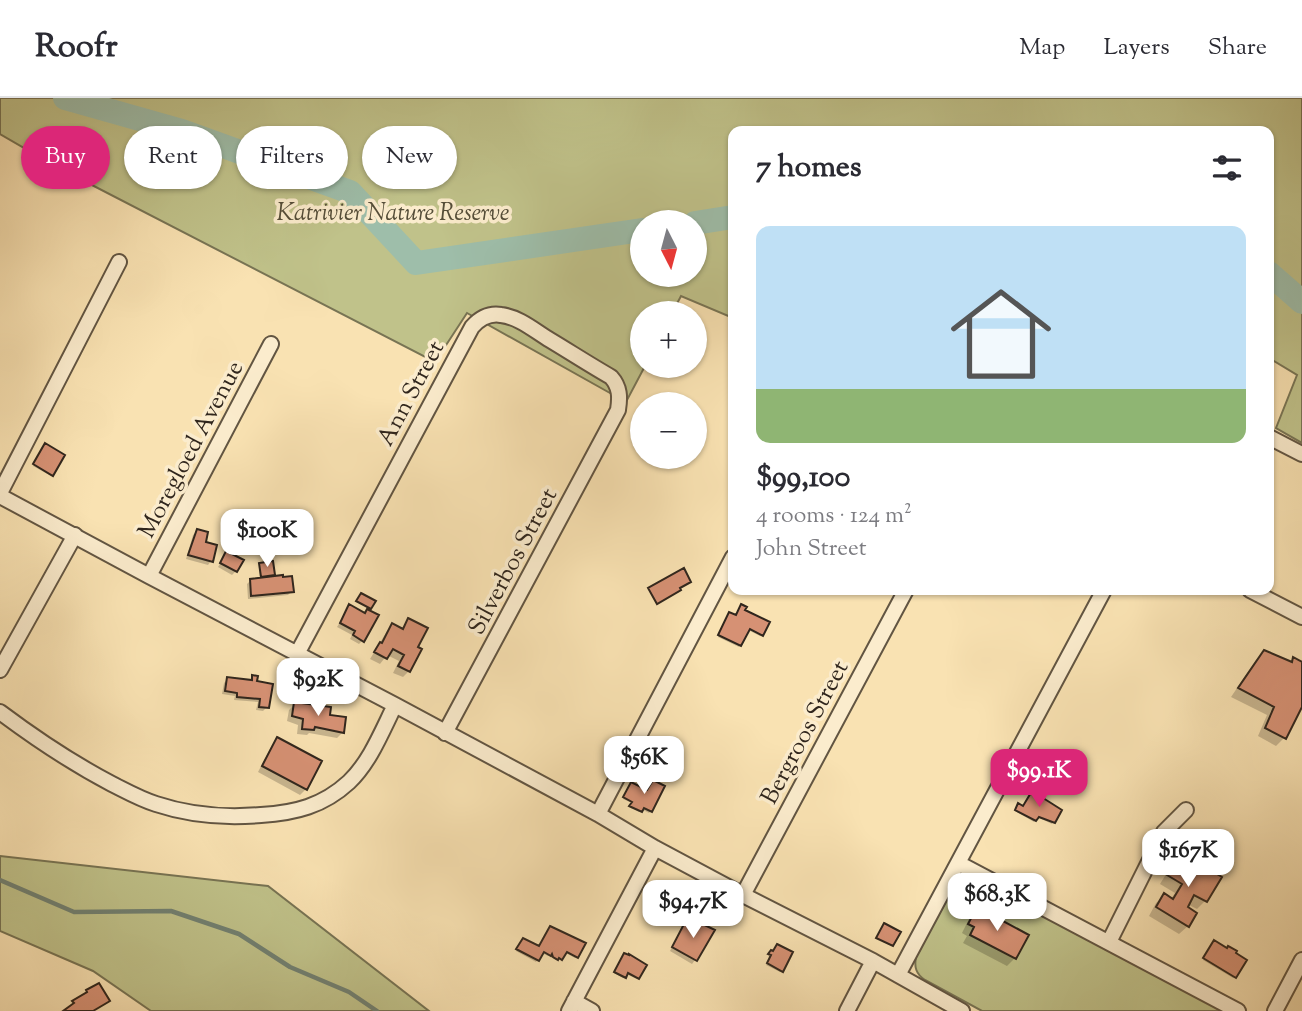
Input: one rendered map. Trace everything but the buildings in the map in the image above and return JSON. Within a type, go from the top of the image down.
[{"type":"street","points":[[119,261],[0,494],[962,1011]]},
{"type":"street","name":"Ann Street","points":[[297,654],[456,355],[472,327],[480,319],[499,314],[512,318],[611,377],[619,391],[618,410]]},
{"type":"street","name":"Moregloed Avenue","points":[[149,576],[271,344]]},
{"type":"street","name":"Silverbos Street","points":[[446,733],[618,410]]},
{"type":"street","points":[[1274,440],[1302,454]]},
{"type":"street","points":[[0,670],[75,536]]},
{"type":"street","points":[[598,814],[728,567]]},
{"type":"street","name":"Bergroos Street","points":[[743,895],[903,595]]},
{"type":"street","points":[[898,975],[1101,595]]},
{"type":"street","points":[[1260,595],[1302,617]]},
{"type":"street","points":[[0,712],[59,755],[155,804],[186,812],[244,817],[289,813],[316,804],[341,789],[363,765],[395,705]]},
{"type":"street","points":[[1109,942],[1164,832],[1186,810]]},
{"type":"street","points":[[592,1011],[572,1006],[656,848]]},
{"type":"street","points":[[958,863],[1238,1011]]},
{"type":"street","points":[[1275,1011],[1302,960]]},
{"type":"street","points":[[847,1011],[873,961]]},
{"type":"green space","name":"Katrivier Nature Reserve","points":[[0,98],[1302,98],[1302,443],[1276,428],[1297,375],[1274,361],[1274,126],[728,126],[728,316],[707,307],[707,301],[693,301],[681,296],[678,301],[630,301],[630,378],[639,378],[626,402],[467,313],[435,362],[100,189],[110,189],[110,126],[21,126],[21,146],[0,134]]},
{"type":"green space","points":[[0,856],[268,886],[429,1011],[151,1011],[93,971],[0,931]]},
{"type":"green space","points":[[968,876],[1228,1011],[982,1011],[925,980],[916,967],[916,957],[955,884]]},
{"type":"waterway","points":[[65,98],[182,131],[350,192],[416,263],[630,232]]},
{"type":"waterway","points":[[707,221],[728,218]]},
{"type":"waterway","points":[[1274,277],[1302,302]]},
{"type":"waterway","points":[[0,880],[74,912],[171,911],[239,934],[290,967],[349,992],[377,1011]]}]
